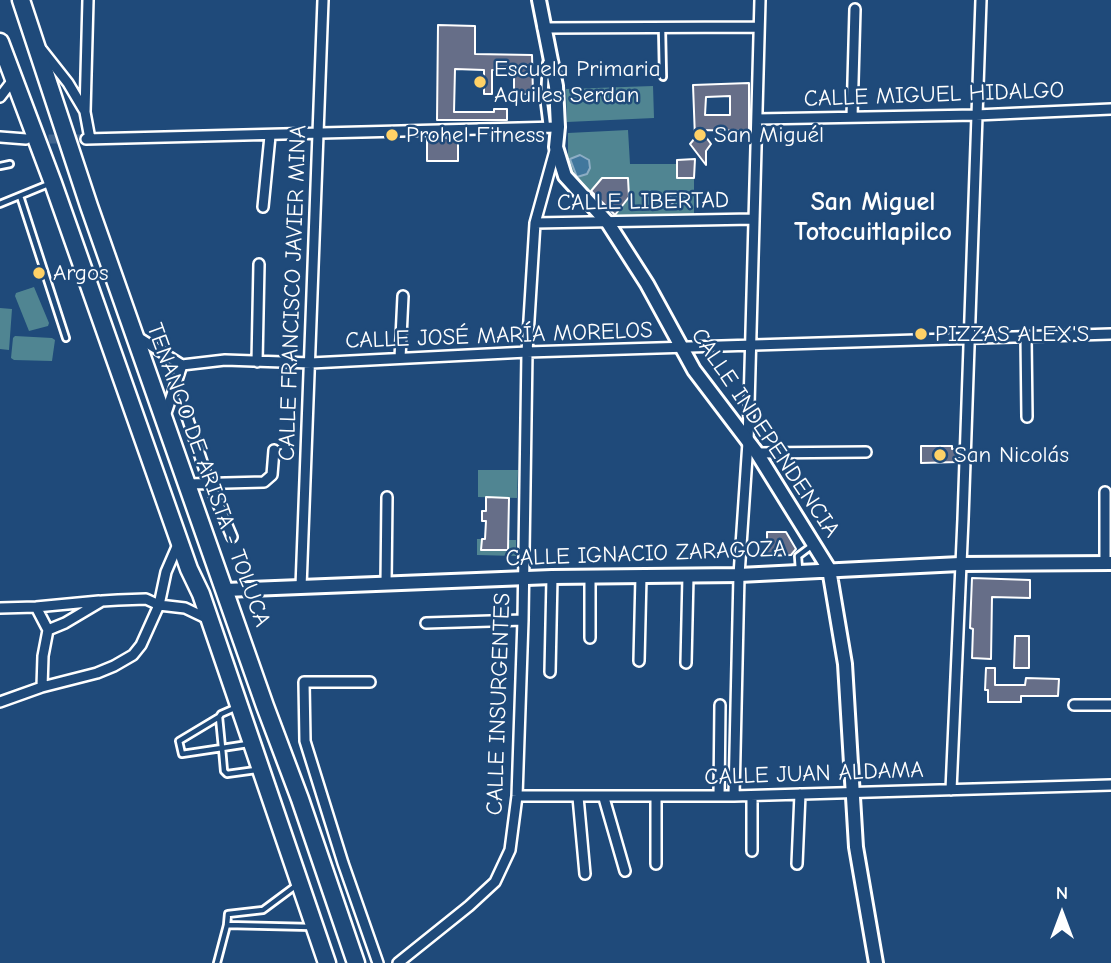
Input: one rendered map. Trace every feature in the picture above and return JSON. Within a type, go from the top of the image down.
[{"type":"highway","name":"TENANGO DE ARISTA - TOLUCA","points":[[21,0],[134,334],[356,963]]},
{"type":"highway","points":[[0,42],[209,619],[327,963]]},
{"type":"street","points":[[88,0],[85,111],[88,139],[552,127]]},
{"type":"street","name":"CALLE FRANCISCO JAVIER MINA","points":[[301,587],[323,0]]},
{"type":"street","points":[[734,796],[739,575],[748,442],[760,0]]},
{"type":"street","points":[[951,790],[981,0]]},
{"type":"street","name":"CALLE INDEPENDENCIA","points":[[541,1],[543,28],[555,86],[552,127],[565,176],[608,223],[647,284],[694,370],[757,453],[829,569],[845,664],[856,847],[876,963]]},
{"type":"street","points":[[852,117],[855,9]]},
{"type":"street","points":[[543,28],[759,27]]},
{"type":"street","points":[[33,37],[68,83],[85,111]]},
{"type":"street","points":[[0,97],[13,80]]},
{"type":"street","name":"CALLE MIGUEL HIDALGO","points":[[757,119],[976,115],[1111,109]]},
{"type":"street","points":[[263,207],[270,135]]},
{"type":"street","points":[[0,137],[26,139]]},
{"type":"street","name":"CALLE INSURGENTES","points":[[398,963],[495,882],[510,850],[517,796],[527,352],[535,223],[556,148]]},
{"type":"street","name":"CALLE LIBERTAD","points":[[535,223],[753,219]]},
{"type":"street","points":[[257,362],[259,264]]},
{"type":"street","points":[[400,359],[403,296]]},
{"type":"street","points":[[134,334],[182,365],[164,419]]},
{"type":"street","name":"CALLE JOSÉ MARÍA MORELOS","points":[[182,365],[225,360],[311,363],[527,352],[1111,334]]},
{"type":"street","points":[[1026,337],[1027,417]]},
{"type":"street","points":[[187,417],[209,483],[232,537]]},
{"type":"street","points":[[188,484],[264,482],[272,475],[274,450]]},
{"type":"street","points":[[757,453],[866,452]]},
{"type":"street","points":[[1105,492],[1108,563]]},
{"type":"street","points":[[386,583],[387,497]]},
{"type":"street","points":[[0,702],[42,687],[97,673],[133,654],[141,645],[159,605],[166,572],[180,540]]},
{"type":"street","name":"CALLE IGNACIO ZARAGOZA","points":[[225,590],[523,578],[739,575],[960,564],[1108,563]]},
{"type":"street","points":[[639,660],[641,576]]},
{"type":"street","points":[[686,663],[688,576]]},
{"type":"street","points":[[590,577],[590,638]]},
{"type":"street","points":[[550,672],[552,578]]},
{"type":"street","points":[[0,608],[146,599],[159,605],[185,608],[209,619]]},
{"type":"street","points":[[48,630],[102,601]]},
{"type":"street","points":[[36,607],[48,630],[43,656],[42,687]]},
{"type":"street","points":[[426,623],[523,620]]},
{"type":"street","points":[[370,682],[304,682],[304,724],[305,741],[316,779],[378,963]]},
{"type":"street","points":[[719,796],[720,705]]},
{"type":"street","points":[[1074,705],[1111,705]]},
{"type":"street","name":"CALLE JUAN ALDAMA","points":[[517,796],[752,796],[1111,785]]},
{"type":"street","points":[[797,864],[800,794]]},
{"type":"street","points":[[752,796],[752,851]]},
{"type":"street","points":[[578,797],[585,874]]},
{"type":"street","points":[[656,797],[656,864]]},
{"type":"street","points":[[604,798],[625,871]]},
{"type":"lane","points":[[662,27],[663,77]]},
{"type":"lane","points":[[0,166],[10,164]]},
{"type":"lane","points":[[0,204],[53,183]]},
{"type":"lane","points":[[20,196],[66,338]]},
{"type":"lane","points":[[799,571],[799,556],[814,544]]},
{"type":"lane","points":[[238,707],[221,714],[181,739],[179,744],[183,755],[251,744]]},
{"type":"lane","points":[[219,717],[224,771],[227,774],[260,769]]},
{"type":"lane","points":[[217,963],[228,914],[263,910],[299,883]]},
{"type":"lane","points":[[227,925],[315,928]]},
{"type":"green space","points":[[653,86],[654,118],[567,122],[566,89]]},
{"type":"green space","points":[[628,130],[630,164],[677,164],[677,178],[694,178],[694,215],[614,216],[629,197],[628,178],[602,178],[589,193],[568,174],[568,133]]},
{"type":"green space","points":[[34,287],[49,323],[48,326],[29,331],[15,296],[16,293]]},
{"type":"green space","points":[[0,308],[12,309],[9,350],[0,349]]},
{"type":"green space","points":[[15,336],[55,340],[52,361],[11,358]]},
{"type":"green space","points":[[478,470],[518,470],[517,498],[478,497]]},
{"type":"green space","points":[[477,539],[482,539],[482,550],[508,550],[508,540],[516,540],[516,556],[477,555]]},
{"type":"water","points":[[580,155],[589,160],[590,168],[587,174],[577,177],[570,159]]},
{"type":"building","points":[[438,25],[475,26],[475,54],[532,55],[533,94],[514,94],[514,70],[492,70],[492,94],[484,94],[484,70],[455,69],[454,112],[494,112],[494,109],[507,109],[507,120],[437,120]]},
{"type":"building","points":[[749,83],[749,131],[701,130],[711,144],[706,151],[706,165],[690,144],[695,138],[693,85]],"holes":[[[730,96],[730,115],[705,115],[706,97]]]},
{"type":"building","points":[[427,138],[458,138],[458,161],[427,161]]},
{"type":"building","points":[[695,159],[694,178],[677,178],[677,160]]},
{"type":"building","points":[[602,178],[628,178],[629,197],[615,215],[591,191]]},
{"type":"building","points":[[664,196],[670,196],[674,201],[670,207],[664,207],[661,201]]},
{"type":"building","name":"San Nicolás","points":[[921,446],[952,446],[952,449],[958,449],[958,462],[921,463]]},
{"type":"building","points":[[486,497],[509,498],[508,550],[481,550],[482,539],[485,539],[486,521],[482,521],[482,511],[486,511]]},
{"type":"building","points":[[767,532],[786,532],[796,549],[791,555],[767,556]]},
{"type":"building","points":[[972,578],[1030,580],[1030,598],[992,597],[991,659],[972,658]]},
{"type":"building","points":[[1015,636],[1029,636],[1029,668],[1014,668]]},
{"type":"building","points":[[986,668],[995,668],[995,685],[1025,685],[1026,678],[1059,679],[1058,696],[1021,696],[1021,702],[988,702],[988,690],[985,690]]},
{"type":"tunnel","points":[[35,139],[86,139]]},
{"type":"place","name":"Escuela Primaria Aquiles Serdan","points":[[480,82]]},
{"type":"place","name":"Prohel Fitness","points":[[392,135]]},
{"type":"place","name":"San Miguél","points":[[700,135]]},
{"type":"place","name":"Argos","points":[[39,273]]},
{"type":"place","name":"PIZZAS ALEX'S","points":[[921,334]]},
{"type":"place","name":"San Nicolás","points":[[940,455]]},
{"type":"district","name":"San Miguel Totocuitlapilco","points":[[873,218]]}]
